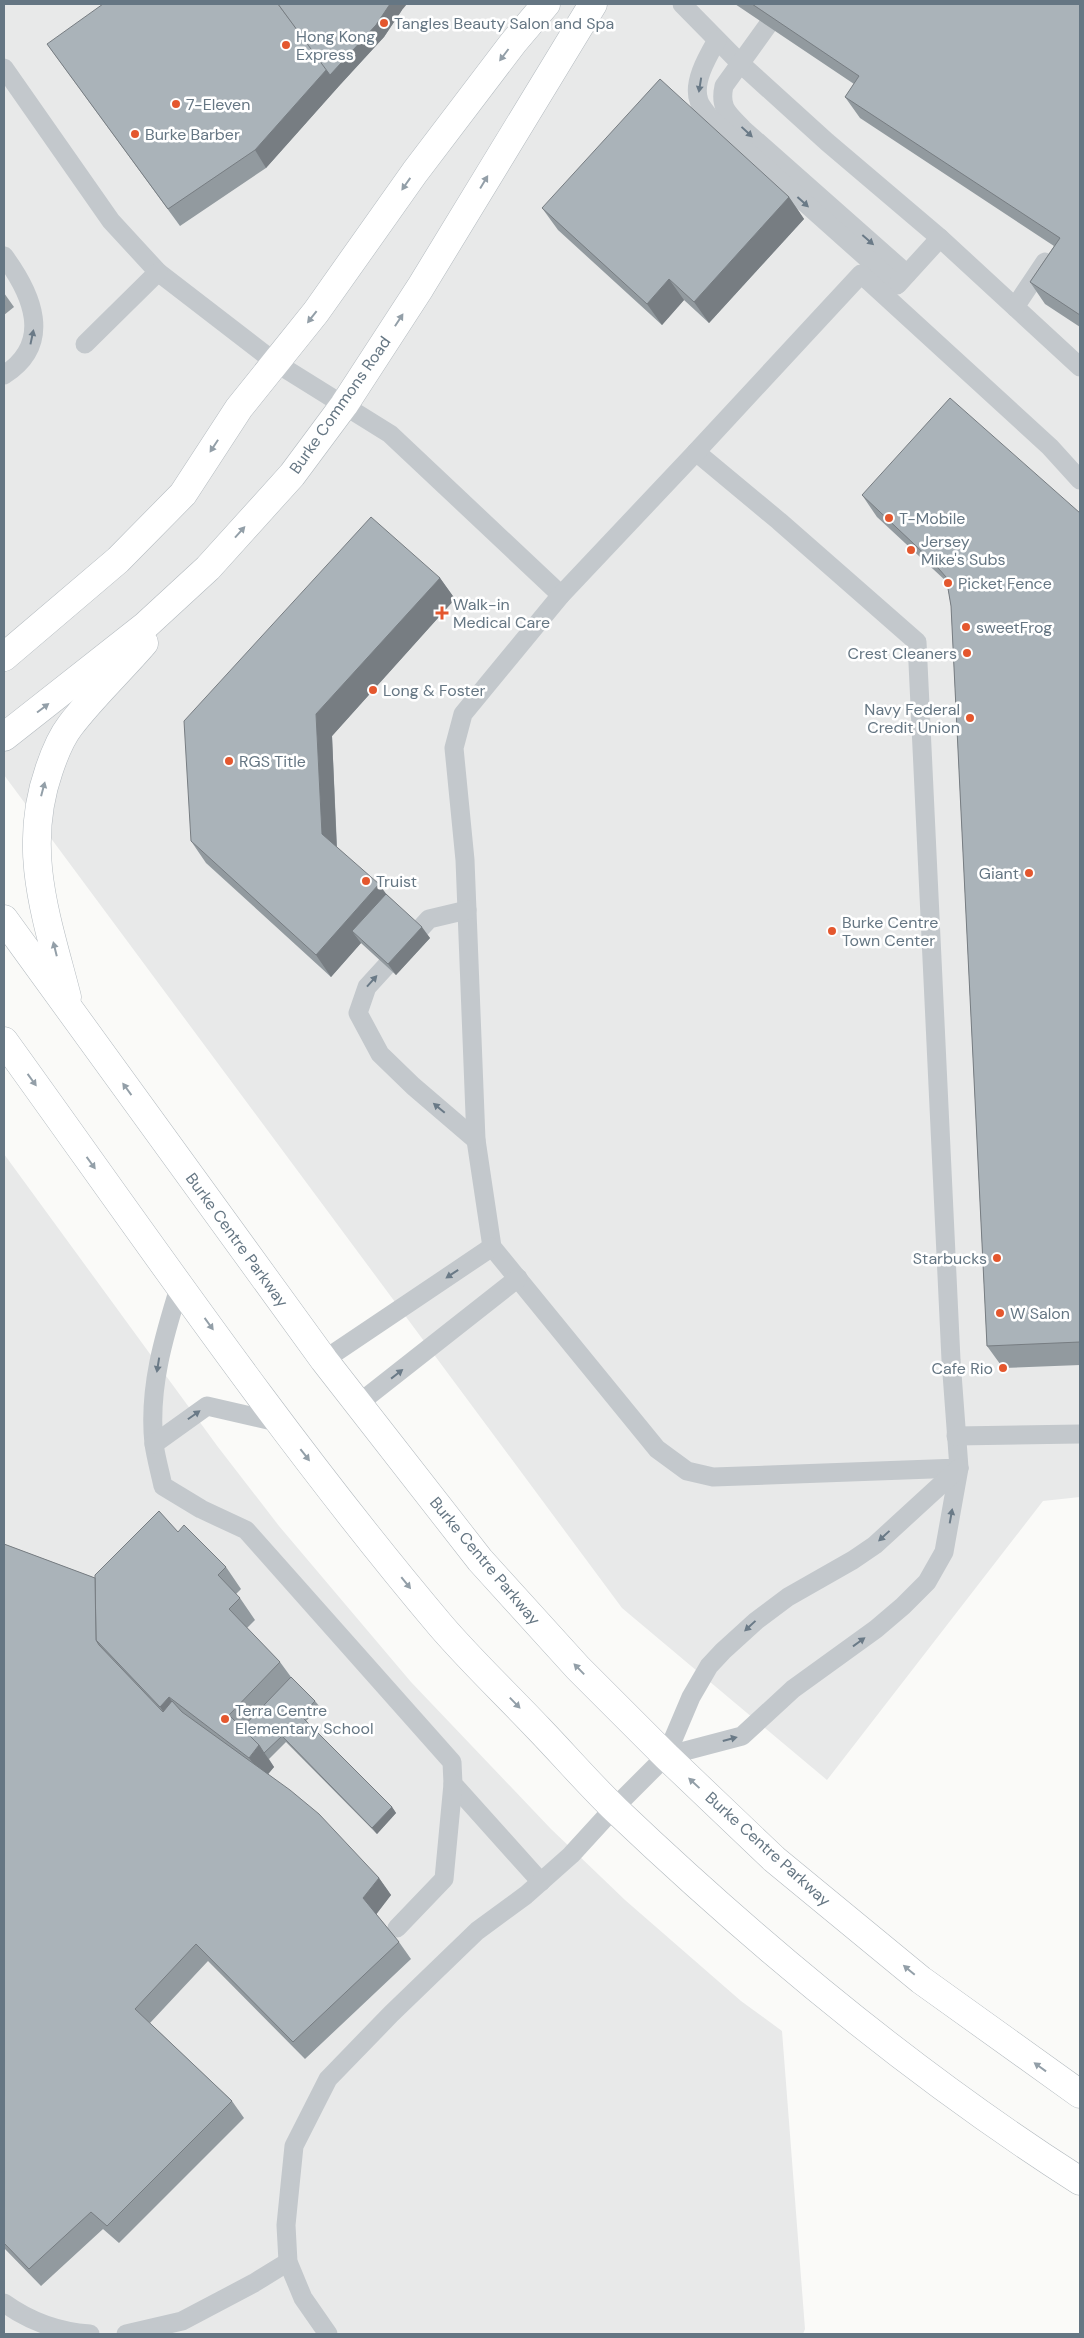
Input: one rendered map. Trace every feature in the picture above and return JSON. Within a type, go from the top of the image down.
[{"type":"main road","points":[[4,657],[118,560],[183,494],[239,408],[316,312],[415,172],[546,4]]},
{"type":"main road","name":"Burke Commons Road","points":[[4,737],[145,626],[208,568],[292,474],[344,405],[420,288],[593,4]]},
{"type":"main road","points":[[72,1013],[38,880],[37,814],[43,787],[54,754],[70,726],[208,568]]},
{"type":"main road","name":"Burke Centre Parkway","points":[[4,919],[324,1360],[480,1560],[578,1668],[666,1756],[774,1859],[921,1980],[1080,2094]]},
{"type":"main road","points":[[4,1041],[281,1423],[373,1543],[444,1630],[614,1808],[743,1926],[904,2058],[1028,2148],[1080,2181]]},
{"type":"lane","points":[[682,4],[741,64],[827,142],[940,238],[1080,367]]},
{"type":"lane","points":[[783,4],[724,86],[721,99],[725,109],[897,285],[1080,480]]},
{"type":"lane","points":[[717,40],[704,64],[699,86],[698,101],[710,118],[897,285]]},
{"type":"lane","points":[[4,68],[111,221],[158,272],[276,363],[390,434],[561,595]]},
{"type":"lane","points":[[897,285],[940,238]]},
{"type":"lane","points":[[1015,307],[1055,247]]},
{"type":"lane","points":[[4,256],[18,275],[30,303],[34,333],[30,348],[14,368],[4,374]]},
{"type":"lane","points":[[84,344],[158,272]]},
{"type":"lane","points":[[897,285],[861,274],[561,595],[463,714],[454,748],[467,910],[476,1140],[492,1247],[657,1449],[688,1471],[713,1477],[959,1468]]},
{"type":"lane","points":[[666,1756],[742,1736],[793,1689],[876,1629],[927,1582],[944,1552],[959,1468],[917,642],[779,521],[696,452]]},
{"type":"lane","points":[[467,910],[429,920],[367,987],[358,1013],[380,1054],[413,1086],[476,1140]]},
{"type":"lane","points":[[324,1360],[492,1247]]},
{"type":"lane","points":[[358,1404],[518,1278]]},
{"type":"lane","points":[[180,1285],[162,1342],[153,1398],[154,1444],[163,1486],[201,1509],[246,1530],[452,1762],[453,1784],[444,1879],[397,1928]]},
{"type":"lane","points":[[154,1444],[207,1406],[281,1423]]},
{"type":"lane","points":[[956,1436],[1080,1434]]},
{"type":"lane","points":[[328,2334],[303,2298],[288,2262],[286,2225],[294,2146],[328,2079],[391,2014],[477,1931],[541,1882],[571,1855],[614,1808],[666,1756],[690,1697],[709,1666],[723,1651],[756,1621],[788,1597],[853,1560],[875,1545],[959,1468]]},
{"type":"lane","points":[[453,1784],[541,1882]]},
{"type":"lane","points":[[126,2334],[182,2321],[254,2283],[288,2262]]},
{"type":"lane","points":[[4,2303],[24,2317],[71,2333],[90,2334]]},
{"type":"shaded area","points":[[4,4],[1080,4],[1080,1497],[1043,1501],[827,1780],[622,1608],[4,775]]},
{"type":"shaded area","name":"Terra Centre Elementary School","points":[[4,1154],[218,1447],[279,1526],[411,1682],[551,1829],[625,1900],[741,2001],[782,2031],[805,2329],[803,2334],[4,2334]]},
{"type":"building","points":[[103,4],[278,4],[327,69],[255,150],[168,209],[47,44]]},
{"type":"building","points":[[278,4],[390,4],[376,25],[330,75]]},
{"type":"building","points":[[752,4],[1080,4],[1080,315],[1030,282],[1060,238],[845,97],[859,76]]},
{"type":"building","points":[[660,79],[789,197],[694,302],[669,279],[647,304],[542,208]]},
{"type":"building","points":[[950,398],[1080,513],[1080,1342],[987,1346],[951,606],[946,577],[932,561],[862,495]]},
{"type":"building","points":[[371,517],[440,578],[316,714],[322,834],[379,884],[316,955],[191,841],[184,721]]},
{"type":"building","points":[[386,894],[422,927],[388,964],[352,931]]},
{"type":"building","points":[[159,1511],[178,1532],[184,1525],[226,1567],[218,1575],[240,1598],[229,1609],[280,1662],[229,1715],[259,1745],[249,1758],[169,1697],[160,1707],[96,1640],[95,1575]]},
{"type":"building","points":[[4,1544],[95,1578],[96,1640],[99,1645],[163,1712],[172,1701],[182,1712],[290,1790],[319,1814],[379,1878],[363,1898],[399,1942],[293,2042],[196,1944],[135,2009],[232,2101],[107,2226],[91,2212],[29,2269],[4,2243]]},
{"type":"building","points":[[291,1677],[315,1701],[301,1716],[392,1807],[372,1828],[282,1736],[264,1753],[259,1745],[242,1728]]},
{"type":"place","name":"Tangles Beauty Salon and Spa","points":[[384,23]]},
{"type":"place","name":"Hong Kong Express","points":[[286,45]]},
{"type":"place","name":"7-Eleven","points":[[176,104]]},
{"type":"place","name":"Burke Barber","points":[[135,134]]},
{"type":"place","name":"T-Mobile","points":[[889,518]]},
{"type":"place","name":"Jersey Mike's Subs","points":[[911,550]]},
{"type":"place","name":"Picket Fence","points":[[948,583]]},
{"type":"place","name":"Walk-in Medical Care","points":[[442,613]]},
{"type":"place","name":"sweetFrog","points":[[966,627]]},
{"type":"place","name":"Crest Cleaners","points":[[967,653]]},
{"type":"place","name":"Long & Foster","points":[[373,690]]},
{"type":"place","name":"Navy Federal Credit Union","points":[[970,718]]},
{"type":"place","name":"RGS Title","points":[[229,761]]},
{"type":"place","name":"Giant","points":[[1029,873]]},
{"type":"place","name":"Truist","points":[[366,881]]},
{"type":"place","name":"Burke Centre Town Center","points":[[832,931]]},
{"type":"place","name":"Starbucks","points":[[997,1258]]},
{"type":"place","name":"W Salon","points":[[1000,1313]]},
{"type":"place","name":"Cafe Rio","points":[[1003,1368]]},
{"type":"place","name":"Terra Centre Elementary School","points":[[225,1719]]}]
